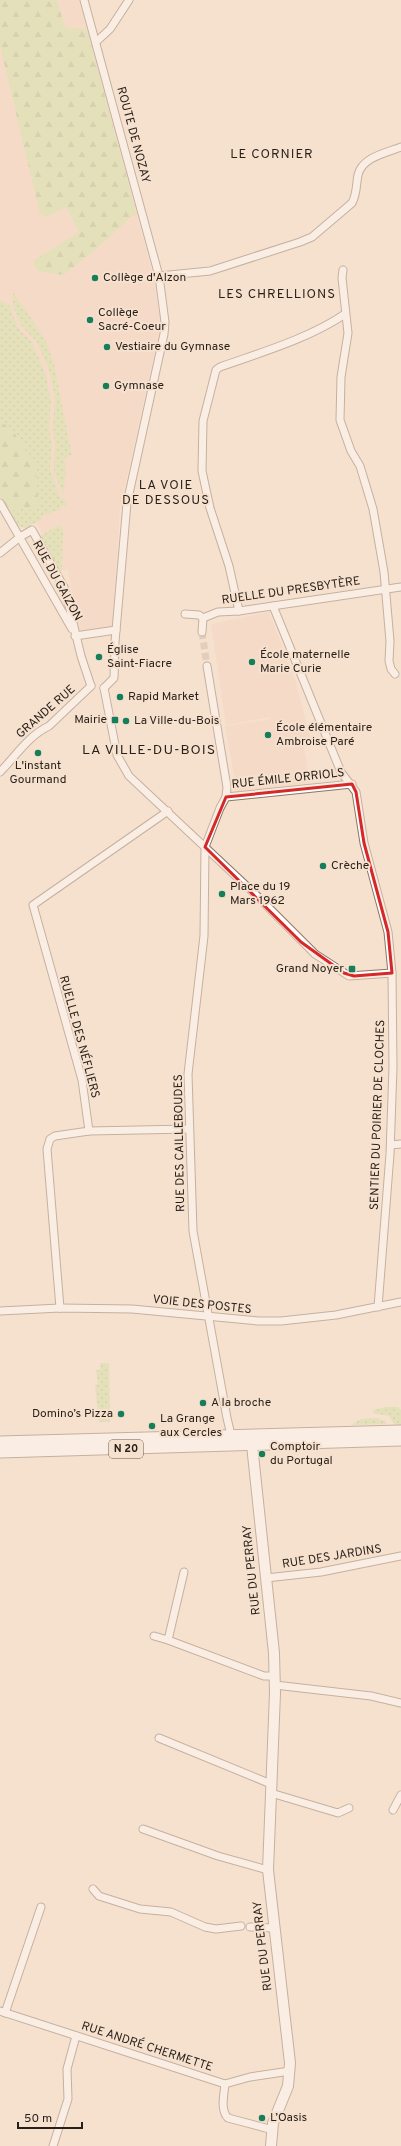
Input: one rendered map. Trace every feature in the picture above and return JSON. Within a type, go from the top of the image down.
[{"type":"main road","name":"N 20","points":[[0,1442],[401,1430]]},
{"type":"main road","name":"N 20","points":[[0,1452],[401,1440]]},
{"type":"street","name":"ROUTE DE NOZAY","points":[[84,0],[159,276],[165,322],[164,334],[127,503],[116,630],[114,678],[104,688]]},
{"type":"street","points":[[96,42],[110,29],[129,0]]},
{"type":"street","points":[[159,276],[210,271],[312,237],[352,203],[356,195],[358,174],[367,162],[372,158],[401,147]]},
{"type":"street","points":[[343,270],[342,278],[348,333],[341,377],[340,420],[346,439],[360,466],[372,509],[381,550],[390,641],[389,661],[390,669],[395,674]]},
{"type":"street","points":[[239,611],[228,566],[210,508],[202,471],[203,421],[216,370],[220,366],[288,342],[336,320],[345,314]]},
{"type":"street","name":"RUE DU GAIZON","points":[[0,503],[75,636]]},
{"type":"street","name":"RUE DU GAIZON","points":[[20,537],[32,530],[65,589],[75,636],[91,686]]},
{"type":"street","points":[[0,553],[20,537]]},
{"type":"street","name":"RUELLE DU PRESBYTÈRE","points":[[203,618],[218,612],[239,611],[401,587]]},
{"type":"street","points":[[272,606],[341,772],[352,784]]},
{"type":"street","points":[[185,614],[199,615],[203,618],[202,632]]},
{"type":"street","points":[[75,636],[116,630]]},
{"type":"street","points":[[207,666],[227,787],[226,797]]},
{"type":"street","points":[[91,686],[104,688],[114,741],[121,764],[129,776],[168,811],[270,909],[301,942],[341,972],[354,976],[392,973]]},
{"type":"street","name":"GRANDE RUE","points":[[0,772],[16,753],[91,686]]},
{"type":"street","name":"RUE ÉMILE ORRIOLS","points":[[226,797],[352,784]]},
{"type":"street","name":"SENTIER DU POIRIER DE CLOCHES","points":[[352,784],[356,792],[364,843],[388,932],[392,973],[391,1145],[378,1307]]},
{"type":"street","name":"RUE DES CAILLEBOUDES","points":[[226,797],[220,808],[205,848],[204,936],[188,1074],[193,1231],[226,1418],[231,1435]]},
{"type":"street","name":"RUELLE DES NÉFLIERS","points":[[89,1131],[82,1080],[33,905],[168,811]]},
{"type":"street","points":[[204,864],[217,859]]},
{"type":"street","points":[[393,995],[401,996]]},
{"type":"street","points":[[60,1308],[47,1149],[50,1139],[55,1136],[89,1131],[189,1129]]},
{"type":"street","points":[[391,1145],[401,1144]]},
{"type":"street","name":"VOIE DES POSTES","points":[[0,1311],[60,1308],[132,1309],[258,1321],[281,1321],[378,1307],[401,1302]]},
{"type":"street","points":[[231,1435],[252,1445]]},
{"type":"street","name":"RUE DU PERRAY","points":[[252,1445],[266,1578],[275,1685],[268,1870],[290,2072],[288,2086],[273,2123],[271,2146]]},
{"type":"street","name":"RUE DES JARDINS","points":[[266,1578],[321,1572],[401,1556]]},
{"type":"street","points":[[168,1640],[184,1572]]},
{"type":"street","points":[[154,1636],[264,1676],[275,1685],[371,1696],[401,1703]]},
{"type":"street","points":[[159,1738],[271,1788],[338,1813],[349,1808]]},
{"type":"street","points":[[393,1810],[401,1795]]},
{"type":"street","points":[[143,1829],[218,1856],[268,1870]]},
{"type":"street","points":[[93,1888],[99,1896],[140,1909],[171,1912],[205,1927],[216,1929],[241,1926]]},
{"type":"street","points":[[3,2012],[41,1907]]},
{"type":"street","points":[[250,1927],[274,1928]]},
{"type":"street","name":"RUE ANDRÉ CHERMETTE","points":[[3,2012],[225,2084],[250,2077],[290,2072]]},
{"type":"street","points":[[53,2146],[68,2099],[67,2069],[76,2036]]},
{"type":"street","points":[[225,2084],[223,2107],[224,2114],[228,2118],[273,2130]]},
{"type":"highlighted area","points":[[352,784],[356,792],[364,843],[388,932],[392,973],[354,976],[344,973],[301,942],[205,847],[226,797]]},
{"type":"shaded area","points":[[0,0],[79,0],[154,278],[160,319],[159,333],[120,509],[112,628],[82,631],[77,627],[68,569],[58,572],[39,537],[42,534],[36,523],[26,528],[18,526],[0,496]]},
{"type":"shaded area","points":[[269,612],[296,682],[312,744],[304,747],[310,783],[237,791],[225,726],[271,719],[270,717],[226,725],[211,624]]},
{"type":"green space","points":[[0,0],[57,0],[65,27],[87,30],[137,215],[131,217],[95,250],[63,275],[38,271],[33,261],[79,232],[66,207],[47,217],[40,214],[0,46]]},
{"type":"green space","points":[[13,292],[47,344],[54,364],[72,455],[65,458],[66,476],[63,494],[54,472],[55,445],[53,425],[55,400],[52,382],[48,367],[36,341],[20,324],[13,306]]},
{"type":"green space","points":[[0,301],[9,304],[18,328],[31,341],[45,372],[51,400],[49,430],[52,444],[50,468],[59,495],[61,498],[66,500],[66,506],[63,505],[60,510],[41,516],[42,519],[26,528],[18,526],[10,511],[24,507],[31,510],[39,509],[35,460],[25,450],[15,434],[0,420]]},
{"type":"green space","points":[[0,420],[15,434],[25,450],[35,460],[39,509],[31,510],[24,507],[10,511],[0,496]]},
{"type":"green space","points":[[57,526],[61,526],[63,530],[62,570],[58,572],[39,537]]},
{"type":"green space","points":[[100,1363],[109,1363],[110,1422],[99,1422],[95,1385],[98,1384],[96,1370],[100,1370]]},
{"type":"green space","points":[[386,1407],[398,1407],[401,1410],[401,1425],[395,1425],[389,1416],[373,1413],[373,1410]]},
{"type":"green space","points":[[376,1418],[385,1421],[387,1424],[351,1425],[361,1419]]},
{"type":"tunnel","points":[[202,632],[207,666]]},
{"type":"place","name":"Collège d'Alzon","points":[[95,278]]},
{"type":"place","name":"Collège Sacré-Coeur","points":[[90,320]]},
{"type":"place","name":"Vestiaire du Gymnase","points":[[107,347]]},
{"type":"place","name":"Gymnase","points":[[106,386]]},
{"type":"place","name":"Église Saint-Fiacre","points":[[99,657]]},
{"type":"place","name":"École maternelle Marie Curie","points":[[252,662]]},
{"type":"place","name":"Rapid Market","points":[[120,697]]},
{"type":"place","name":"Mairie","points":[[115,720]]},
{"type":"place","name":"La Ville-du-Bois","points":[[126,721]]},
{"type":"place","name":"École élémentaire Ambroise Paré","points":[[268,735]]},
{"type":"place","name":"L'instant Gourmand","points":[[38,753]]},
{"type":"place","name":"Crèche","points":[[323,866]]},
{"type":"place","name":"Place du 19 Mars 1962","points":[[222,894]]},
{"type":"place","name":"Grand Noyer","points":[[352,969]]},
{"type":"place","name":"A la broche","points":[[203,1403]]},
{"type":"place","name":"Domino’s Pizza","points":[[121,1414]]},
{"type":"place","name":"La Grange aux Cercles","points":[[152,1426]]},
{"type":"place","name":"Comptoir du Portugal","points":[[262,1454]]},
{"type":"place","name":"L’Oasis","points":[[262,2118]]},
{"type":"district","name":"LE CORNIER","points":[[272,155]]},
{"type":"district","name":"LES CHRELLIONS","points":[[277,295]]},
{"type":"district","name":"LA VOIE DE DESSOUS","points":[[166,494]]},
{"type":"district","name":"LA VILLE-DU-BOIS","points":[[149,750]]}]
